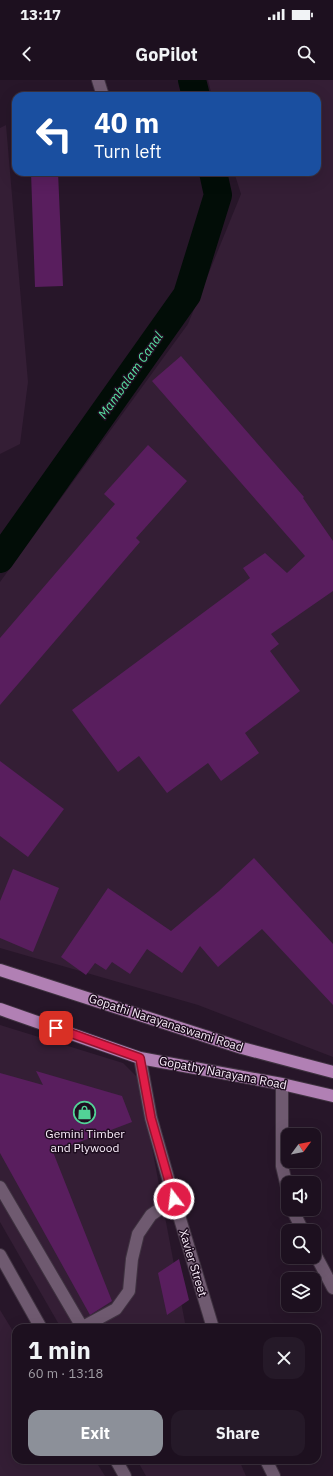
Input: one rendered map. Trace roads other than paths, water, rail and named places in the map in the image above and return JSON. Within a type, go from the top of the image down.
[{"type":"main road","name":"Gopathi Narayanaswami Road","points":[[0,970],[242,1048],[333,1072]]},
{"type":"main road","name":"Gopathy Narayana Road","points":[[0,1009],[140,1058],[282,1084],[333,1096]]},
{"type":"street","points":[[98,80],[102,92]]},
{"type":"street","name":"Xavier Street","points":[[140,1058],[151,1118],[212,1324]]},
{"type":"street","points":[[282,1084],[282,1166],[284,1176]]},
{"type":"street","points":[[0,1187],[79,1324]]},
{"type":"street","points":[[88,1324],[116,1309],[129,1291],[132,1259],[138,1234],[151,1215],[174,1199]]},
{"type":"street","points":[[0,1255],[39,1324]]},
{"type":"street","points":[[320,1264],[333,1288]]},
{"type":"street","points":[[118,1464],[125,1476]]},
{"type":"street","points":[[268,1464],[274,1476]]},
{"type":"waterway","name":"Mambalam Canal","points":[[192,80],[195,92]]},
{"type":"waterway","name":"Mambalam Canal","points":[[0,559],[187,295],[218,195],[214,176]]},
{"type":"place","name":"Gemini Timber and Plywood","points":[[85,1113]]}]
